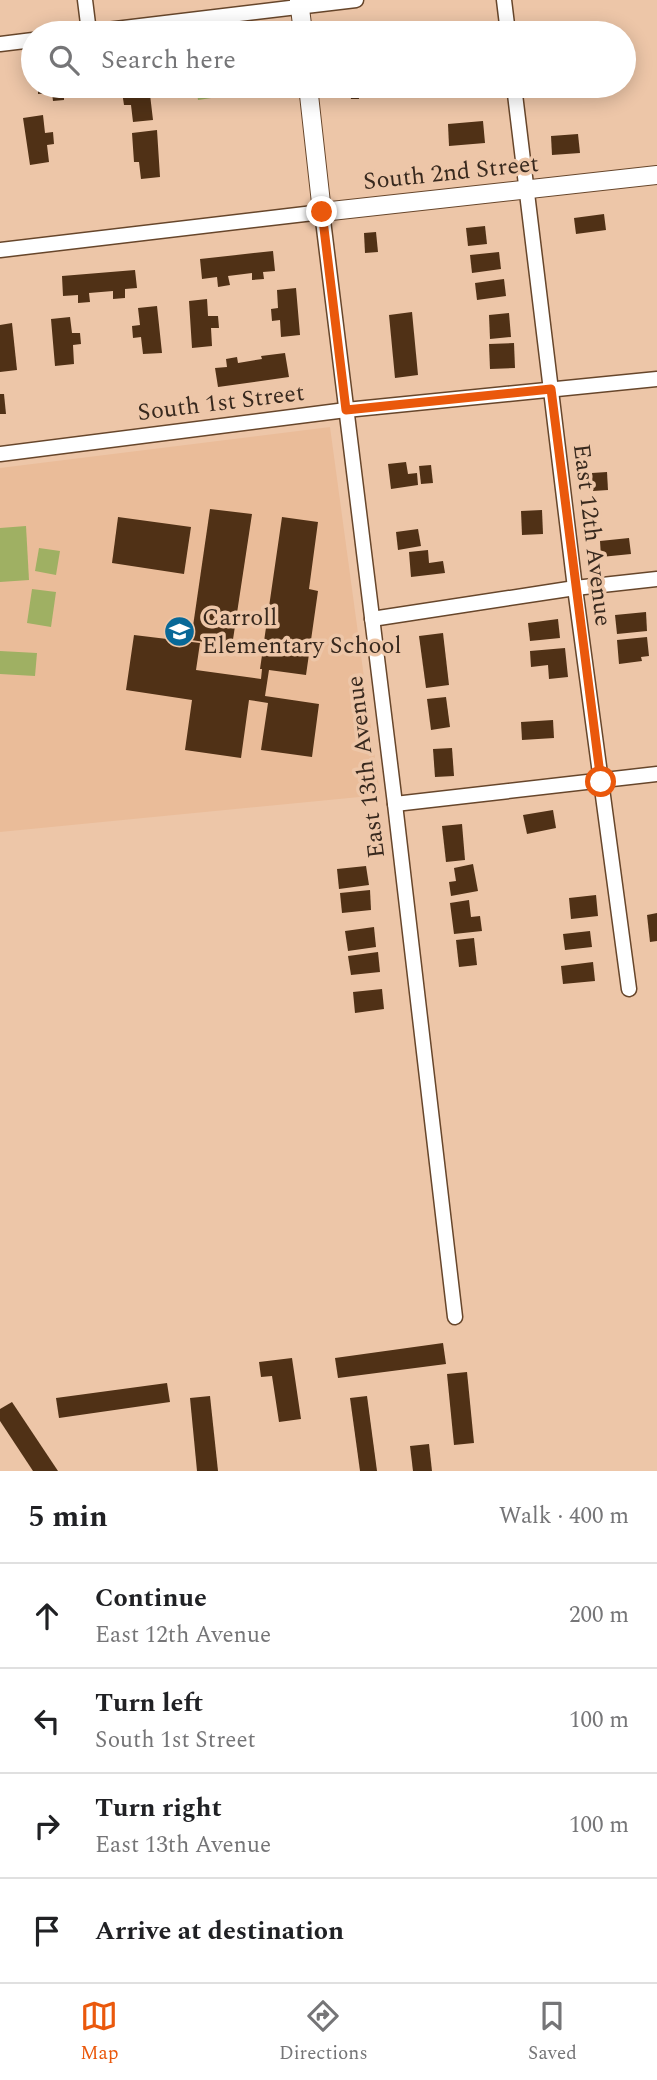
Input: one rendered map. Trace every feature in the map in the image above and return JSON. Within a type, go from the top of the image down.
[{"type":"street","points":[[85,0],[85,21]]},
{"type":"street","points":[[171,21],[300,3],[356,0]]},
{"type":"street","points":[[504,0],[507,21]]},
{"type":"street","points":[[300,3],[302,21]]},
{"type":"street","points":[[0,44],[21,41]]},
{"type":"street","name":"East 13th Avenue","points":[[309,98],[455,1317]]},
{"type":"street","name":"East 12th Avenue","points":[[515,98],[575,588],[629,989]]},
{"type":"street","name":"South 2nd Street","points":[[0,250],[657,175]]},
{"type":"street","name":"South 1st Street","points":[[0,454],[346,410],[657,379]]},
{"type":"street","points":[[372,620],[575,588],[657,579]]},
{"type":"street","points":[[395,804],[657,774]]},
{"type":"shaded area","name":"Carroll Elementary School","points":[[330,427],[380,795],[0,832],[0,468]]},
{"type":"green space","points":[[26,526],[29,580],[0,582],[0,528]]},
{"type":"green space","points":[[39,548],[60,551],[56,575],[35,571]]},
{"type":"green space","points":[[32,589],[56,592],[51,627],[27,623]]},
{"type":"green space","points":[[0,651],[37,653],[35,676],[0,674]]},
{"type":"building","points":[[123,98],[150,98],[153,120],[133,122],[131,105],[124,105]]},
{"type":"building","points":[[43,115],[45,133],[53,132],[54,144],[47,145],[49,162],[30,165],[23,118]]},
{"type":"building","points":[[483,121],[485,143],[449,146],[448,124]]},
{"type":"building","points":[[157,130],[160,177],[141,179],[139,162],[134,162],[132,133]]},
{"type":"building","points":[[578,134],[580,153],[552,155],[551,136]]},
{"type":"building","points":[[604,214],[606,230],[576,234],[574,218]]},
{"type":"building","points":[[485,226],[487,244],[468,246],[466,228]]},
{"type":"building","points":[[376,232],[378,252],[365,253],[364,233]]},
{"type":"building","points":[[273,251],[275,271],[263,272],[264,279],[252,280],[252,273],[228,276],[230,285],[218,287],[217,277],[202,279],[200,259]]},
{"type":"building","points":[[499,252],[501,269],[472,273],[470,255]]},
{"type":"building","points":[[135,270],[137,288],[125,289],[125,298],[113,299],[113,291],[89,293],[90,302],[78,303],[78,295],[63,296],[62,276]]},
{"type":"building","points":[[504,279],[506,296],[477,300],[475,283]]},
{"type":"building","points":[[296,288],[300,335],[281,337],[280,320],[272,321],[271,309],[278,308],[277,290]]},
{"type":"building","points":[[207,299],[208,316],[218,316],[219,328],[211,328],[212,346],[192,348],[189,301]]},
{"type":"building","points":[[157,306],[162,353],[143,354],[141,337],[133,338],[132,326],[140,325],[138,308]]},
{"type":"building","points":[[412,312],[418,375],[395,378],[389,315]]},
{"type":"building","points":[[509,313],[511,337],[490,339],[489,315]]},
{"type":"building","points":[[70,317],[72,333],[80,333],[81,344],[73,345],[74,364],[55,366],[51,319]]},
{"type":"building","points":[[12,323],[17,370],[0,372],[0,325]]},
{"type":"building","points":[[514,343],[515,368],[490,369],[489,344]]},
{"type":"building","points":[[285,353],[289,377],[218,387],[215,368],[227,367],[226,359],[237,357],[238,363]]},
{"type":"building","points":[[0,394],[4,394],[6,414],[0,414]]},
{"type":"building","points":[[406,462],[408,474],[417,473],[418,485],[391,489],[388,464]]},
{"type":"building","points":[[431,465],[433,483],[421,484],[419,466]]},
{"type":"building","points":[[607,472],[608,490],[593,491],[592,473]]},
{"type":"building","points":[[210,509],[252,514],[232,646],[191,640]]},
{"type":"building","points":[[542,510],[543,534],[522,535],[521,511]]},
{"type":"building","points":[[118,517],[191,527],[184,574],[112,563]]},
{"type":"building","points":[[282,517],[318,522],[309,589],[318,591],[306,675],[269,670],[265,696],[319,704],[312,757],[261,750],[268,703],[249,700],[241,758],[185,750],[192,700],[126,690],[134,635],[200,643],[196,670],[261,679],[260,669]]},
{"type":"building","points":[[418,529],[421,546],[398,550],[396,532]]},
{"type":"building","points":[[629,538],[631,554],[601,557],[600,541]]},
{"type":"building","points":[[428,550],[429,563],[443,561],[445,573],[411,577],[409,552]]},
{"type":"building","points":[[646,612],[647,631],[617,634],[615,615]]},
{"type":"building","points":[[558,619],[560,638],[530,641],[528,623]]},
{"type":"building","points":[[443,633],[449,685],[426,688],[419,636]]},
{"type":"building","points":[[647,637],[649,656],[641,657],[642,661],[619,664],[617,640]]},
{"type":"building","points":[[565,648],[568,677],[549,679],[548,665],[531,667],[530,651]]},
{"type":"building","points":[[446,697],[450,727],[431,730],[427,699]]},
{"type":"building","points":[[553,720],[554,738],[522,740],[521,722]]},
{"type":"building","points":[[452,748],[454,776],[435,777],[433,749]]},
{"type":"building","points":[[553,810],[556,828],[527,834],[523,815]]},
{"type":"building","points":[[462,824],[465,860],[446,862],[442,826]]},
{"type":"building","points":[[473,864],[478,891],[451,896],[449,882],[456,881],[454,868]]},
{"type":"building","points":[[366,866],[369,885],[339,889],[337,869]]},
{"type":"building","points":[[370,890],[371,910],[342,913],[340,893]]},
{"type":"building","points":[[596,895],[598,916],[571,919],[569,898]]},
{"type":"building","points":[[469,900],[471,917],[480,916],[482,931],[454,934],[450,903]]},
{"type":"building","points":[[657,913],[657,941],[650,942],[647,915]]},
{"type":"building","points":[[374,927],[376,947],[348,951],[345,931]]},
{"type":"building","points":[[590,931],[592,947],[565,950],[563,934]]},
{"type":"building","points":[[474,938],[477,965],[459,967],[456,940]]},
{"type":"building","points":[[378,952],[380,972],[351,975],[348,956]]},
{"type":"building","points":[[593,962],[595,981],[563,984],[561,966]]},
{"type":"building","points":[[382,989],[384,1009],[355,1013],[353,992]]},
{"type":"building","points":[[443,1343],[446,1364],[338,1378],[335,1358]]},
{"type":"building","points":[[292,1358],[301,1419],[279,1422],[272,1376],[261,1377],[259,1362]]},
{"type":"building","points":[[467,1372],[474,1443],[454,1445],[447,1374]]},
{"type":"building","points":[[167,1383],[170,1402],[59,1418],[56,1398]]},
{"type":"building","points":[[210,1396],[218,1471],[197,1471],[190,1398]]},
{"type":"building","points":[[367,1396],[377,1471],[360,1471],[350,1398]]},
{"type":"building","points":[[12,1402],[58,1471],[33,1471],[0,1421],[0,1409]]},
{"type":"building","points":[[429,1444],[432,1471],[413,1471],[410,1446]]},
{"type":"place","name":"Carroll Elementary School","points":[[179,632]]},
{"type":"route","points":[[322,212],[346,410],[551,389],[601,782]]}]
